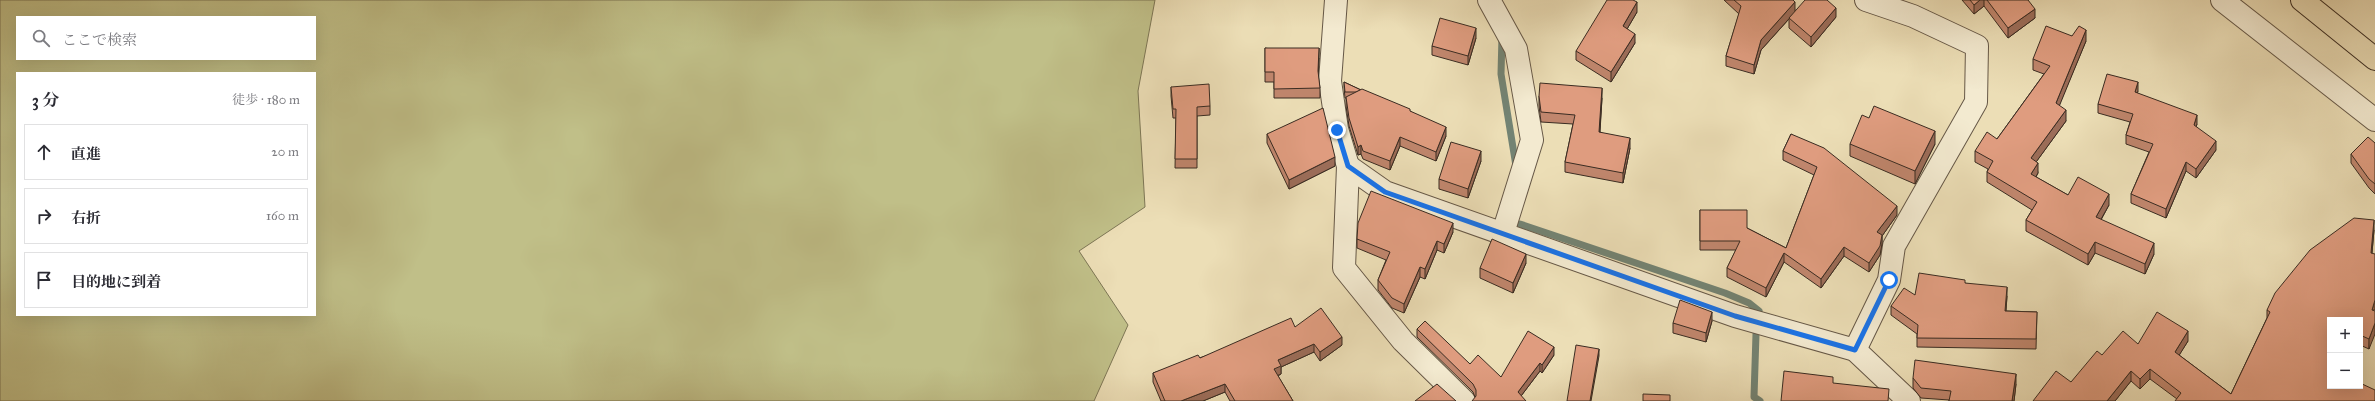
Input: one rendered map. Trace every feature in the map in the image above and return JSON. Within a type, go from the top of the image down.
[{"type":"highway","points":[[2302,0],[2375,59]]},
{"type":"street","points":[[1336,0],[1330,81],[1337,130],[1348,166],[1344,268],[1403,341],[1464,401]]},
{"type":"street","points":[[1489,0],[1516,49],[1532,140],[1503,233]]},
{"type":"street","points":[[1855,350],[1889,280],[1894,246],[1976,102],[1977,88],[1977,46],[1912,16],[1866,0]]},
{"type":"street","points":[[2222,0],[2375,120]]},
{"type":"street","points":[[1348,166],[1385,192],[1735,316],[1855,350],[1909,401]]},
{"type":"shaded area","points":[[0,0],[1155,0],[1138,91],[1145,207],[1079,251],[1128,325],[1094,401],[0,401]]},
{"type":"building","points":[[1607,0],[1633,0],[1637,2],[1623,26],[1635,34],[1611,72],[1576,51]]},
{"type":"building","points":[[1734,0],[1793,0],[1795,2],[1761,40],[1754,65],[1726,56],[1741,6]]},
{"type":"building","points":[[1805,0],[1827,0],[1836,8],[1811,37],[1789,18]]},
{"type":"building","points":[[1970,0],[1980,0],[1974,5]]},
{"type":"building","points":[[1987,0],[2028,0],[2035,9],[2008,28]]},
{"type":"building","points":[[1440,18],[1476,28],[1468,56],[1432,46]]},
{"type":"building","points":[[2046,26],[2072,36],[2079,26],[2086,30],[2056,103],[2066,110],[2031,158],[2038,163],[2031,174],[2068,195],[2078,177],[2109,194],[2096,217],[2154,243],[2145,264],[2095,242],[2088,254],[2026,220],[2037,202],[1987,172],[1993,161],[1975,151],[1987,132],[1997,139],[2050,66],[2033,59]]},
{"type":"building","points":[[1265,48],[1319,48],[1318,71],[1320,88],[1274,89],[1274,72],[1265,72]]},
{"type":"building","points":[[2107,74],[2138,82],[2135,92],[2197,115],[2194,125],[2216,141],[2196,169],[2186,162],[2166,209],[2131,194],[2153,144],[2126,135],[2133,114],[2098,104]]},
{"type":"building","points":[[1344,82],[1361,90],[1356,92],[1345,92]]},
{"type":"building","points":[[1540,83],[1602,88],[1599,132],[1630,138],[1623,173],[1565,162],[1575,115],[1541,112],[1539,96]]},
{"type":"building","points":[[1209,84],[1210,106],[1197,107],[1197,159],[1175,159],[1176,109],[1173,109],[1171,87]]},
{"type":"building","points":[[1362,89],[1410,109],[1410,111],[1446,127],[1436,152],[1400,137],[1390,161],[1363,151],[1361,145],[1358,147],[1349,118],[1346,97]]},
{"type":"building","points":[[1874,106],[1935,131],[1915,171],[1850,144],[1862,115],[1869,118]]},
{"type":"building","points":[[1323,108],[1335,157],[1289,180],[1267,134]]},
{"type":"building","points":[[1791,134],[1824,148],[1897,206],[1877,232],[1882,235],[1880,246],[1869,263],[1844,247],[1821,279],[1784,253],[1766,288],[1727,268],[1740,241],[1700,241],[1700,210],[1747,210],[1747,228],[1786,248],[1817,167],[1783,151]]},
{"type":"building","points":[[2368,137],[2375,143],[2375,184],[2369,179],[2351,154]]},
{"type":"building","points":[[1451,142],[1481,151],[1468,189],[1439,179]]},
{"type":"building","points":[[1371,191],[1453,223],[1444,244],[1437,241],[1425,269],[1420,267],[1404,304],[1392,298],[1378,280],[1390,252],[1357,239],[1358,223]]},
{"type":"building","points":[[2354,218],[2374,220],[2371,253],[2375,254],[2375,300],[2372,310],[2375,311],[2375,323],[2369,339],[2363,336],[2363,317],[2327,317],[2327,389],[2363,389],[2363,384],[2375,390],[2375,401],[2175,401],[2181,393],[2150,369],[2140,379],[2131,371],[2107,401],[2033,401],[2056,371],[2071,382],[2097,351],[2102,355],[2123,331],[2138,344],[2157,312],[2188,331],[2175,352],[2231,394],[2270,312],[2267,310],[2275,293],[2310,250]]},
{"type":"building","points":[[1492,239],[1526,254],[1513,283],[1480,268]]},
{"type":"building","points":[[1919,273],[1965,280],[1965,283],[2007,287],[2005,311],[2037,312],[2036,339],[1917,338],[1918,325],[1891,306],[1904,288],[1915,295]]},
{"type":"building","points":[[1680,300],[1712,312],[1706,333],[1673,323]]},
{"type":"building","points":[[1321,308],[1342,337],[1320,352],[1314,344],[1278,360],[1281,366],[1274,369],[1293,401],[1235,401],[1225,384],[1181,401],[1165,401],[1153,373],[1198,355],[1200,358],[1291,318],[1295,327]]},
{"type":"building","points":[[1425,321],[1470,364],[1478,355],[1501,377],[1528,331],[1554,347],[1542,365],[1540,363],[1518,392],[1526,401],[1472,401],[1476,396],[1476,390],[1473,384],[1417,329]]},
{"type":"building","points":[[1576,345],[1599,349],[1590,401],[1567,401]]},
{"type":"building","points":[[1915,360],[2016,374],[2012,401],[1949,401],[1951,391],[1921,388],[1913,378]]},
{"type":"building","points":[[1784,371],[1833,377],[1833,383],[1889,389],[1888,401],[1781,401]]},
{"type":"building","points":[[1437,384],[1456,401],[1415,401]]},
{"type":"building","points":[[1643,394],[1670,395],[1670,401],[1643,401]]},
{"type":"waterway","points":[[1502,36],[1501,74],[1516,166]]},
{"type":"waterway","points":[[1520,224],[1725,293],[1749,303],[1759,311]]},
{"type":"waterway","points":[[1756,334],[1754,397],[1760,401]]},
{"type":"route","points":[[1337,130],[1348,166],[1385,192],[1735,316],[1855,350],[1889,280]]}]
